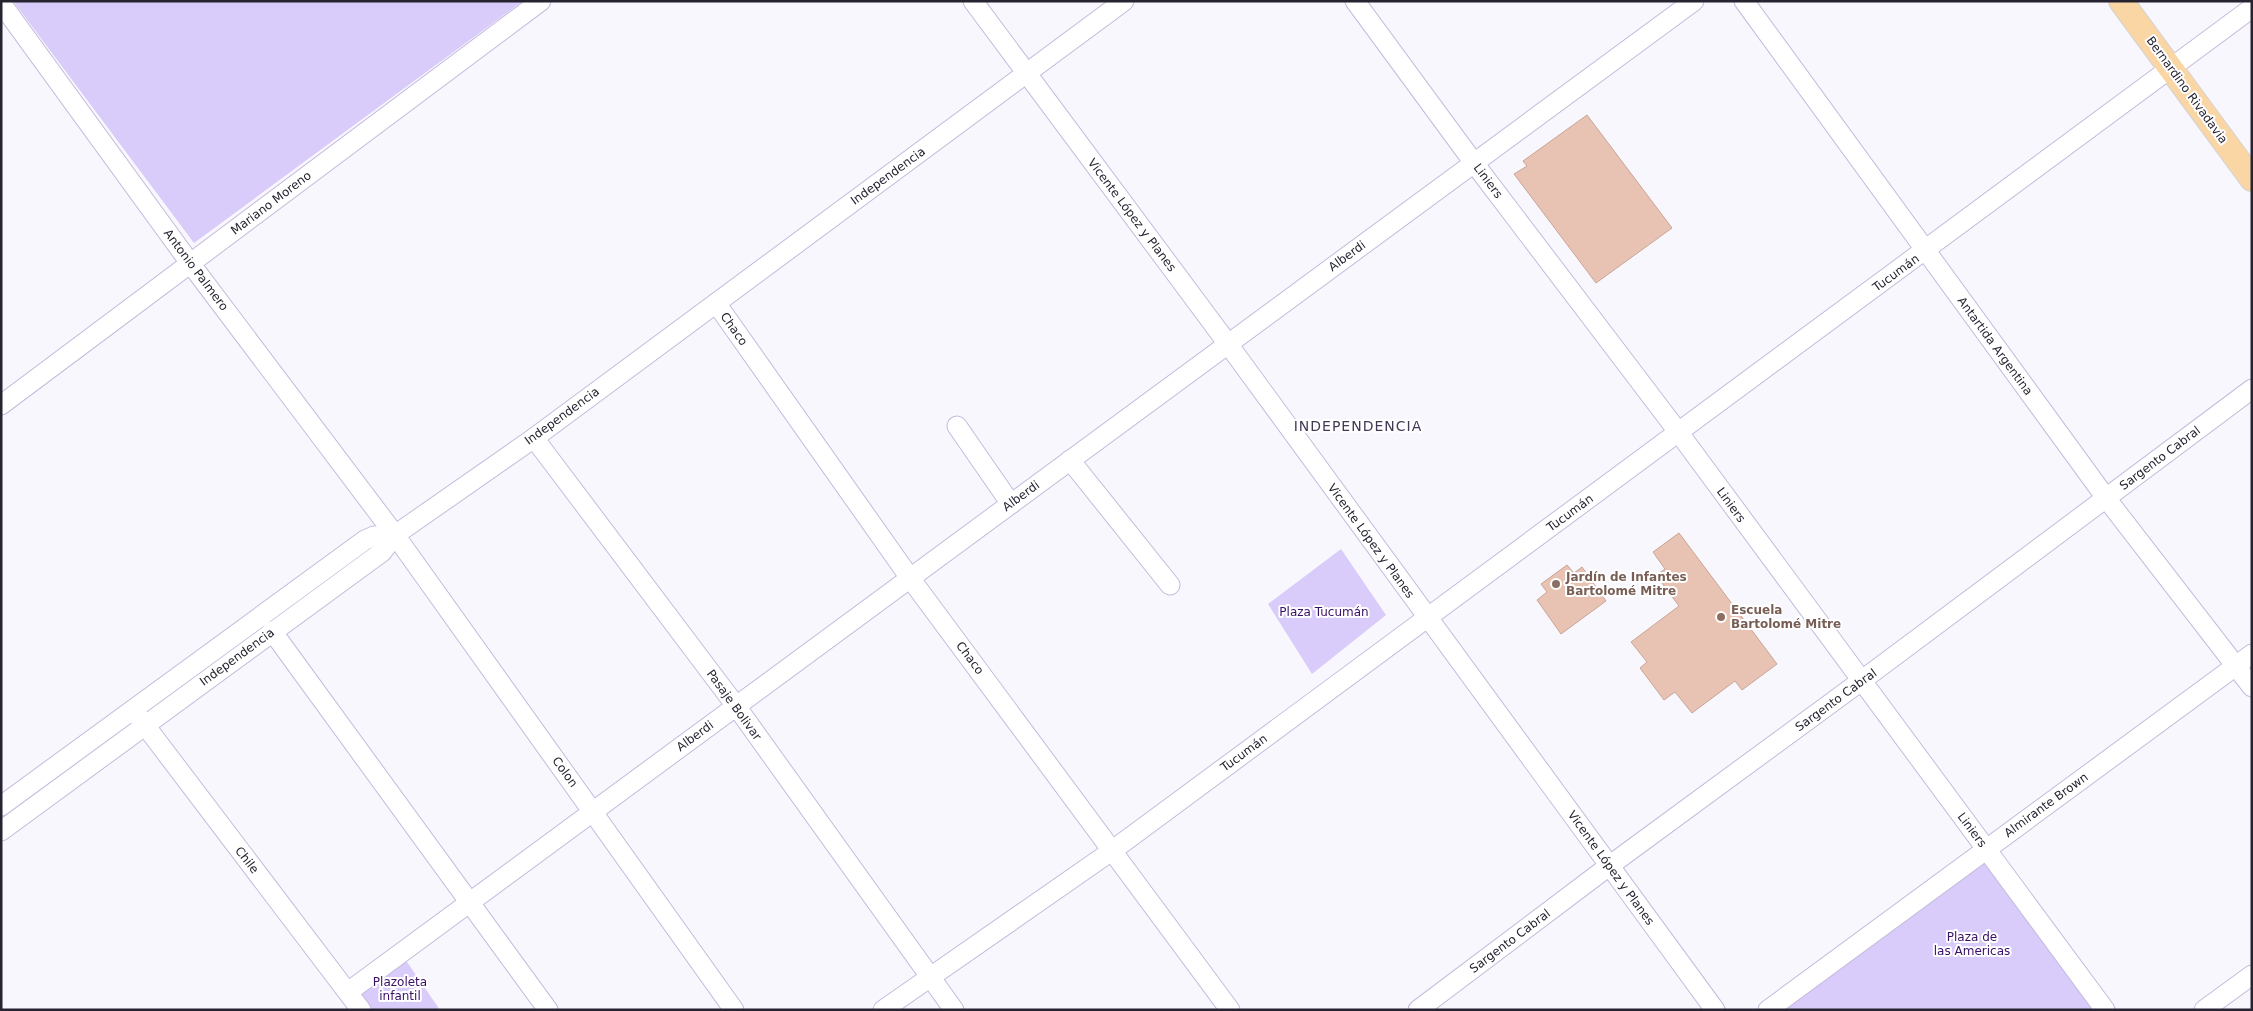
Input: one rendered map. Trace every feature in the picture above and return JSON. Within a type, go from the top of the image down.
[{"type":"main road","name":"Bernardino Rivadavia","points":[[2121,1],[2252,179]]},
{"type":"street","name":"Mariano Moreno","points":[[1,405],[541,1]]},
{"type":"street","name":"Vicente López y Planes","points":[[973,1],[1228,344],[1715,1010]]},
{"type":"street","name":"Independencia","points":[[1,831],[382,552],[395,535],[534,438],[1124,1]]},
{"type":"street","name":"Liniers","points":[[1355,1],[1474,163],[1679,433],[2105,1010]]},
{"type":"street","name":"Alberdi","points":[[348,992],[1694,1]]},
{"type":"street","name":"Antartida Argentina","points":[[1744,1],[2106,498],[2252,687]]},
{"type":"street","name":"Antonio Palmero","points":[[1,3],[190,263],[395,535]]},
{"type":"street","name":"Tucumán","points":[[883,1010],[929,976],[1113,850],[1926,251],[2252,8]]},
{"type":"street","name":"Chaco","points":[[716,303],[910,578],[1230,1010]]},
{"type":"street","name":"Sargento Cabral","points":[[1418,1010],[2252,388]]},
{"type":"street","points":[[956,426],[1011,504]]},
{"type":"street","name":"Pasaje Bolivar","points":[[534,438],[736,706],[954,1010]]},
{"type":"street","points":[[1070,460],[1170,585]]},
{"type":"street","points":[[1,806],[365,540],[374,536],[395,535]]},
{"type":"street","name":"Colon","points":[[395,535],[734,1010]]},
{"type":"street","points":[[272,631],[468,903],[548,1010]]},
{"type":"street","name":"Almirante Brown","points":[[1768,1010],[2252,654]]},
{"type":"street","name":"Chile","points":[[133,710],[361,1010]]},
{"type":"street","points":[[2204,1010],[2252,974]]},
{"type":"green space","points":[[13,1],[523,1],[194,243]]},
{"type":"green space","name":"Plaza Tucumán","points":[[1341,549],[1386,615],[1312,674],[1268,604]]},
{"type":"green space","name":"Plaza de las Americas","points":[[1986,850],[2105,1010],[1768,1010]]},
{"type":"green space","name":"Plazoleta infantil","points":[[405,959],[440,1010],[373,1010],[360,993]]},
{"type":"building","points":[[1587,115],[1672,228],[1596,283],[1514,174],[1527,166],[1523,161]]},
{"type":"building","points":[[1679,533],[1777,664],[1742,690],[1735,681],[1692,713],[1675,692],[1664,700],[1640,668],[1647,662],[1631,642],[1679,606],[1656,575],[1665,569],[1653,552]]},
{"type":"building","points":[[1567,565],[1574,573],[1582,567],[1606,601],[1561,634],[1537,600],[1547,592],[1541,584]]},
{"type":"place","name":"Jardín de Infantes Bartolomé Mitre","points":[[1556,584]]},
{"type":"place","name":"Escuela Bartolomé Mitre","points":[[1721,617]]},
{"type":"district","name":"INDEPENDENCIA","points":[[1358,426]]}]
